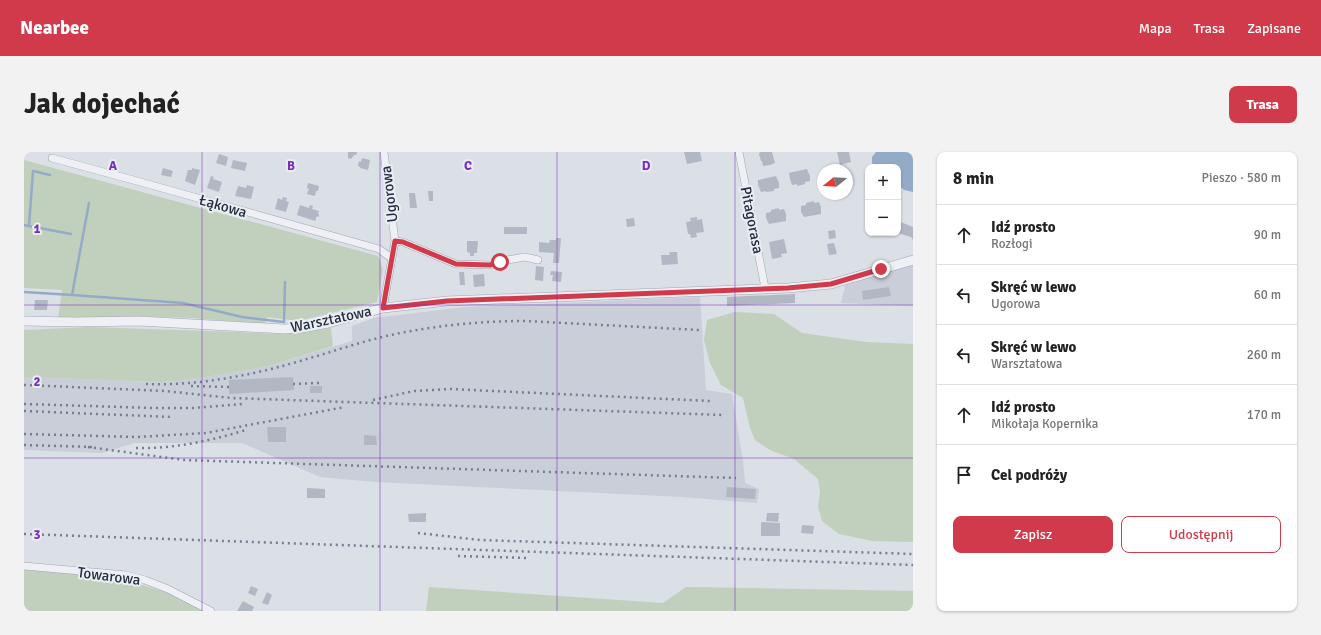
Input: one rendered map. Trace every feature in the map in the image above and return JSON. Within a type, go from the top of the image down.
[{"type":"street","name":"Ugorowa","points":[[383,308],[395,241],[384,152]]},
{"type":"street","name":"Pitagorasa","points":[[739,152],[765,288]]},
{"type":"street","name":"Łąkowa","points":[[52,158],[379,249],[391,258]]},
{"type":"street","points":[[395,241],[403,242],[456,264],[490,265],[525,257],[538,260]]},
{"type":"street","name":"Warsztatowa","points":[[24,321],[139,321],[284,329],[314,326],[383,308],[447,301],[686,292],[831,284],[913,260]]},
{"type":"street","name":"Towarowa","points":[[24,566],[126,575],[145,580],[168,589],[211,611]]},
{"type":"shaded area","points":[[913,265],[913,306],[841,303],[846,282]]},
{"type":"shaded area","points":[[700,297],[706,390],[732,394],[743,461],[745,483],[759,489],[757,503],[682,497],[375,482],[320,477],[242,443],[134,443],[103,453],[24,450],[24,377],[163,382],[206,377],[265,367],[352,341],[352,326],[374,318],[464,307]]},
{"type":"green space","points":[[24,160],[378,256],[383,269],[377,302],[298,321],[267,317],[265,324],[192,318],[134,316],[58,319],[62,290],[24,288]]},
{"type":"green space","points":[[735,312],[774,314],[802,333],[866,342],[913,344],[913,542],[872,541],[839,534],[822,521],[818,507],[820,492],[818,479],[794,459],[770,450],[755,440],[750,428],[743,398],[721,385],[710,363],[704,340],[707,320]]},
{"type":"green space","points":[[88,327],[277,334],[331,328],[333,346],[265,367],[206,377],[163,382],[24,377],[24,330]]},
{"type":"green space","points":[[24,569],[122,579],[169,593],[204,611],[24,611]]},
{"type":"green space","points":[[429,587],[663,603],[686,587],[913,591],[913,611],[426,611]]},
{"type":"water","points":[[876,152],[911,152],[913,155],[913,192],[904,190],[901,188],[901,164],[873,164],[872,157]]},
{"type":"building","points":[[348,152],[357,152],[351,159],[348,158]]},
{"type":"building","points":[[684,152],[700,152],[702,161],[687,164]]},
{"type":"building","points":[[760,152],[772,152],[775,163],[763,166],[759,154]]},
{"type":"building","points":[[837,152],[849,152],[851,162],[840,164]]},
{"type":"building","points":[[219,154],[228,157],[226,166],[216,163]]},
{"type":"building","points":[[362,158],[370,160],[368,170],[358,166],[359,161],[361,162]]},
{"type":"building","points":[[233,160],[247,163],[245,171],[231,168]]},
{"type":"building","points":[[163,168],[173,171],[171,177],[161,175]]},
{"type":"building","points":[[192,168],[200,170],[195,185],[185,181],[188,170],[192,170]]},
{"type":"building","points":[[807,169],[810,176],[810,181],[797,186],[797,184],[792,185],[789,173]]},
{"type":"building","points":[[211,176],[214,177],[213,179],[222,182],[219,192],[207,188]]},
{"type":"building","points":[[776,176],[779,183],[779,188],[774,189],[774,191],[761,192],[758,185],[758,180]]},
{"type":"building","points":[[308,183],[319,186],[315,196],[307,194],[309,189],[307,188]]},
{"type":"building","points":[[247,185],[254,187],[251,199],[235,196],[238,186],[246,188]]},
{"type":"building","points":[[428,191],[433,191],[433,201],[429,201]]},
{"type":"building","points":[[409,193],[415,193],[417,208],[410,208]]},
{"type":"building","points":[[283,197],[287,198],[286,201],[289,202],[286,212],[275,209],[278,198],[282,200]]},
{"type":"building","points":[[814,201],[814,203],[819,202],[821,214],[804,217],[801,212],[801,206]]},
{"type":"building","points":[[300,205],[309,208],[310,205],[313,206],[312,209],[319,211],[319,217],[317,216],[315,221],[297,215]]},
{"type":"building","points":[[779,208],[779,210],[784,209],[786,221],[769,224],[766,218],[766,213]]},
{"type":"building","points":[[697,217],[697,220],[702,219],[704,232],[696,233],[697,237],[691,238],[690,234],[688,234],[686,222],[691,221],[690,218]]},
{"type":"building","points":[[634,218],[635,226],[627,227],[626,219]]},
{"type":"building","points":[[901,222],[913,227],[913,240],[911,237],[901,234]]},
{"type":"building","points":[[504,227],[527,227],[527,234],[504,234]]},
{"type":"building","points":[[835,230],[836,238],[829,239],[828,231]]},
{"type":"building","points":[[556,238],[561,238],[559,263],[553,263],[554,253],[539,252],[539,242],[549,243],[550,240],[556,240]]},
{"type":"building","points":[[784,239],[787,253],[781,254],[782,257],[772,259],[769,242]]},
{"type":"building","points":[[467,241],[478,241],[477,253],[474,253],[474,256],[470,256],[470,253],[467,252]]},
{"type":"building","points":[[834,243],[837,254],[829,255],[827,244]]},
{"type":"building","points":[[669,252],[677,252],[678,264],[662,265],[661,255],[670,255]]},
{"type":"building","points":[[536,266],[544,267],[543,281],[535,280]]},
{"type":"building","points":[[551,271],[562,272],[561,282],[552,281],[553,275],[550,275]]},
{"type":"building","points":[[459,272],[464,272],[465,285],[460,285]]},
{"type":"building","points":[[484,274],[485,286],[474,287],[473,275]]},
{"type":"building","points":[[889,287],[891,296],[863,300],[862,291]]},
{"type":"building","points":[[795,294],[795,303],[727,306],[727,297]]},
{"type":"building","points":[[35,300],[48,300],[47,310],[34,310]]},
{"type":"building","points":[[293,377],[294,390],[229,394],[229,380]]},
{"type":"building","points":[[310,386],[322,386],[322,393],[310,393]]},
{"type":"building","points":[[267,427],[286,427],[286,442],[268,442]]},
{"type":"building","points":[[364,435],[376,436],[377,445],[364,445]]},
{"type":"building","points":[[727,487],[756,489],[755,499],[726,497]]},
{"type":"building","points":[[307,488],[325,489],[325,498],[307,498]]},
{"type":"building","points":[[426,513],[426,522],[409,522],[408,514]]},
{"type":"building","points":[[767,513],[779,513],[778,522],[766,521]]},
{"type":"building","points":[[761,522],[780,523],[780,536],[761,536]]},
{"type":"building","points":[[802,525],[814,526],[813,534],[801,533]]},
{"type":"building","points":[[251,586],[258,589],[255,596],[248,593]]},
{"type":"building","points":[[267,592],[272,595],[268,605],[262,603]]},
{"type":"building","points":[[243,601],[254,607],[252,611],[237,611]]},
{"type":"waterway","points":[[24,225],[29,226],[33,171],[50,175]]},
{"type":"waterway","points":[[24,292],[72,295],[89,203]]},
{"type":"waterway","points":[[29,226],[71,234]]},
{"type":"waterway","points":[[72,295],[183,303],[242,317],[284,322],[285,282]]},
{"type":"railway","points":[[146,384],[181,384],[235,377],[286,365],[382,337],[454,325],[526,321],[699,330]]},
{"type":"railway","points":[[293,384],[320,383]]},
{"type":"railway","points":[[24,385],[165,391],[231,398],[723,415]]},
{"type":"railway","points":[[191,386],[229,387]]},
{"type":"railway","points":[[373,400],[414,391],[450,389],[710,401]]},
{"type":"railway","points":[[24,404],[152,408],[193,408],[242,404]]},
{"type":"railway","points":[[24,434],[137,437],[206,433],[345,407]]},
{"type":"railway","points":[[24,411],[173,417]]},
{"type":"railway","points":[[136,448],[191,444],[246,430]]},
{"type":"railway","points":[[24,445],[94,447]]},
{"type":"railway","points":[[88,447],[184,460],[736,478]]},
{"type":"railway","points":[[418,533],[480,540],[913,554]]},
{"type":"railway","points":[[24,534],[913,565]]},
{"type":"railway","points":[[458,556],[528,558]]},
{"type":"route","points":[[500,262],[490,265],[456,264],[403,242],[395,241],[383,308],[447,301],[788,288],[831,284],[881,269]]}]
